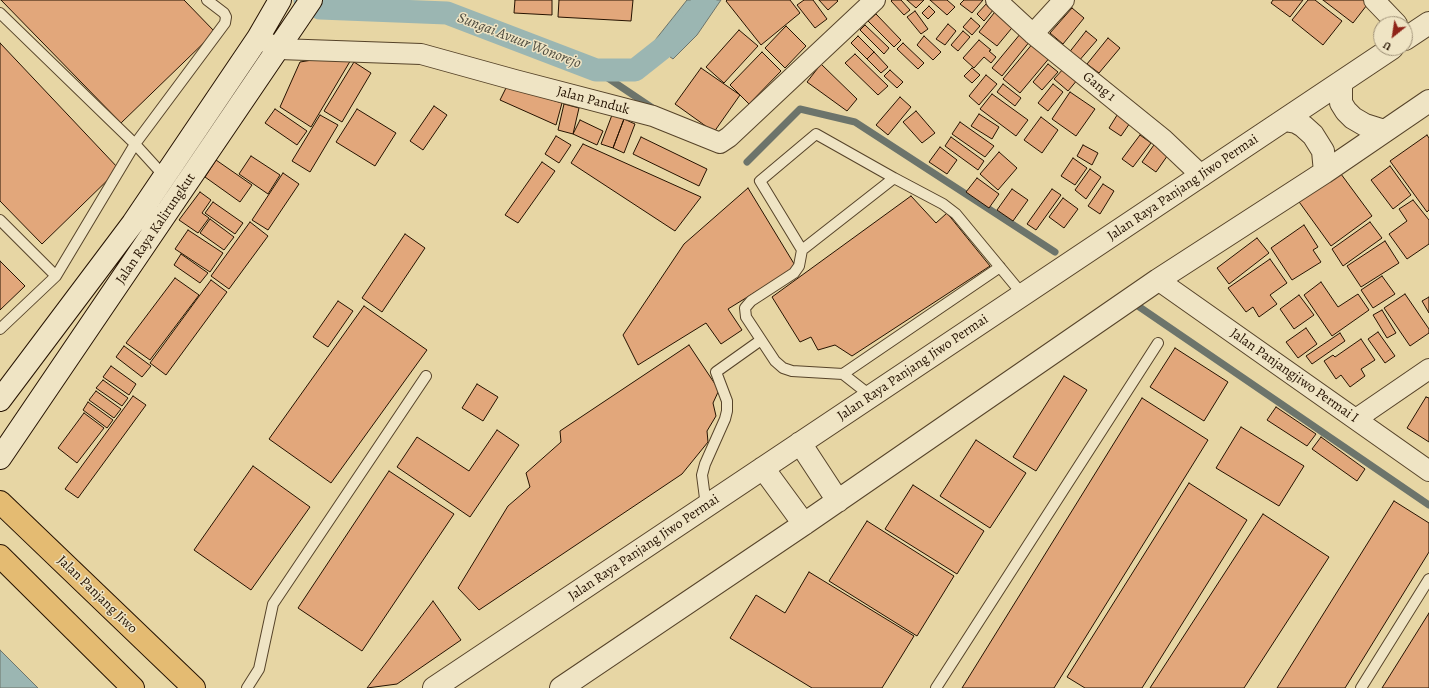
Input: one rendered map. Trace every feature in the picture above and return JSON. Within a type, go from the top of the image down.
[{"type":"main road","name":"Jalan Panjang Jiwo","points":[[0,502],[194,688]]},
{"type":"main road","points":[[0,556],[133,688]]},
{"type":"street","name":"Jalan Raya Kalirungkut","points":[[0,400],[133,223],[261,33],[280,0]]},
{"type":"street","name":"Jalan Raya Kalirungkut","points":[[0,458],[282,45],[311,0]]},
{"type":"street","name":"Jalan Panduk","points":[[261,33],[282,45],[421,54],[521,82],[653,116],[720,143],[729,137],[875,0]]},
{"type":"street","name":"Gang 1","points":[[996,0],[1033,34],[1163,139],[1202,176]]},
{"type":"street","points":[[1033,34],[1064,0]]},
{"type":"street","points":[[1374,0],[1386,16]]},
{"type":"street","name":"Jalan Raya Panjang Jiwo Permai","points":[[1413,31],[1429,24]]},
{"type":"street","name":"Jalan Raya Panjang Jiwo Permai","points":[[434,688],[1202,176],[1341,82],[1375,56]]},
{"type":"street","points":[[1341,82],[1341,102],[1346,111],[1353,118],[1365,125],[1384,131]]},
{"type":"street","points":[[561,688],[838,501],[1158,280],[1325,172],[1429,101]]},
{"type":"street","points":[[1285,120],[1296,122],[1303,126],[1312,135],[1322,151],[1325,172]]},
{"type":"street","name":"Jalan Panjangjiwo Permai I","points":[[1158,280],[1429,471]]},
{"type":"street","points":[[1356,420],[1429,369]]},
{"type":"street","points":[[800,443],[838,501]]},
{"type":"street","points":[[763,468],[804,524]]},
{"type":"lane","points":[[0,329],[56,276],[135,144],[226,23],[224,13],[207,0]]},
{"type":"lane","points":[[0,13],[135,144],[165,177]]},
{"type":"lane","points":[[802,250],[760,181],[816,134],[943,204],[956,214],[1023,295]]},
{"type":"lane","points":[[871,396],[843,374],[792,371],[783,368],[775,361],[746,317],[745,308],[751,301],[794,273],[799,266],[802,250],[894,178]]},
{"type":"lane","points":[[0,220],[56,276]]},
{"type":"lane","points":[[843,374],[1000,267]]},
{"type":"lane","points":[[706,506],[702,475],[705,464],[725,419],[727,411],[727,401],[716,372],[761,340]]},
{"type":"lane","points":[[936,688],[1158,342]]},
{"type":"lane","points":[[247,688],[260,669],[273,604],[426,376]]},
{"type":"lane","points":[[1361,688],[1429,580]]},
{"type":"water","points":[[687,0],[721,0],[697,35],[673,59],[652,44]]},
{"type":"water","points":[[0,650],[38,688],[0,688]]},
{"type":"building","points":[[1,0],[184,0],[215,32],[121,123]]},
{"type":"building","points":[[515,0],[552,0],[552,15],[514,13]]},
{"type":"building","points":[[559,0],[633,0],[631,21],[558,17]]},
{"type":"building","points":[[790,0],[800,13],[761,45],[726,1]]},
{"type":"building","points":[[804,0],[813,0],[827,19],[815,28],[797,5]]},
{"type":"building","points":[[819,0],[837,0],[838,1],[828,10]]},
{"type":"building","points":[[901,0],[910,10],[904,15],[891,1]]},
{"type":"building","points":[[907,0],[924,0],[916,8]]},
{"type":"building","points":[[930,0],[947,0],[955,7],[947,15]]},
{"type":"building","points":[[964,0],[983,0],[972,13],[960,4]]},
{"type":"building","points":[[1273,0],[1303,0],[1290,17],[1271,3]]},
{"type":"building","points":[[1308,0],[1315,0],[1342,21],[1323,45],[1292,20]]},
{"type":"building","points":[[1323,0],[1369,0],[1370,1],[1353,23]]},
{"type":"building","points":[[987,3],[994,9],[984,21],[977,14]]},
{"type":"building","points":[[929,6],[935,12],[928,19],[922,13]]},
{"type":"building","points":[[998,8],[1016,23],[997,46],[979,32]]},
{"type":"building","points":[[1072,8],[1084,18],[1063,44],[1050,33]]},
{"type":"building","points":[[915,11],[928,29],[921,34],[907,17]]},
{"type":"building","points":[[876,14],[901,40],[894,47],[868,21]]},
{"type":"building","points":[[971,18],[980,26],[972,35],[963,27]]},
{"type":"building","points":[[948,24],[956,31],[945,45],[936,39]]},
{"type":"building","points":[[865,25],[889,48],[884,54],[860,30]]},
{"type":"building","points":[[786,26],[806,46],[785,68],[765,48]]},
{"type":"building","points":[[739,30],[758,46],[724,83],[706,67]]},
{"type":"building","points":[[963,31],[970,37],[958,51],[951,45]]},
{"type":"building","points":[[1086,31],[1097,40],[1078,62],[1068,54]]},
{"type":"building","points":[[1021,33],[1030,41],[1002,76],[992,68]]},
{"type":"building","points":[[858,36],[874,52],[867,59],[851,43]]},
{"type":"building","points":[[924,36],[941,52],[933,60],[917,45]]},
{"type":"building","points":[[1108,38],[1120,48],[1099,73],[1087,64]]},
{"type":"building","points":[[979,40],[991,50],[989,51],[996,57],[991,63],[984,57],[974,68],[963,58]]},
{"type":"building","points":[[1034,42],[1051,56],[1020,93],[1003,79]]},
{"type":"building","points":[[0,43],[119,169],[42,244],[0,201]]},
{"type":"building","points":[[903,43],[924,63],[918,69],[897,49]]},
{"type":"building","points":[[762,52],[781,71],[749,104],[730,85]]},
{"type":"building","points":[[874,52],[888,67],[881,73],[867,59]]},
{"type":"building","points":[[355,53],[311,127],[280,107],[300,62]]},
{"type":"building","points":[[855,54],[888,86],[878,95],[845,63]]},
{"type":"building","points":[[354,62],[371,73],[342,122],[324,111]]},
{"type":"building","points":[[821,64],[857,99],[847,111],[807,82]]},
{"type":"building","points":[[1048,64],[1058,72],[1042,90],[1033,82]]},
{"type":"building","points":[[1065,67],[1078,79],[1068,91],[1054,79]]},
{"type":"building","points":[[701,68],[740,95],[714,132],[675,104]]},
{"type":"building","points":[[972,68],[980,75],[972,83],[964,76]]},
{"type":"building","points":[[890,70],[903,82],[897,88],[884,76]]},
{"type":"building","points":[[986,75],[997,84],[979,105],[969,96]]},
{"type":"building","points":[[1003,84],[1021,98],[1015,106],[997,92]]},
{"type":"building","points":[[1053,84],[1063,92],[1048,111],[1038,103]]},
{"type":"building","points":[[507,86],[562,103],[556,125],[500,100]]},
{"type":"building","points":[[1070,92],[1095,109],[1076,136],[1052,119]]},
{"type":"building","points":[[992,94],[1028,120],[1016,136],[980,109]]},
{"type":"building","points":[[900,97],[911,107],[888,135],[876,125]]},
{"type":"building","points":[[564,104],[579,108],[573,134],[558,130]]},
{"type":"building","points":[[434,106],[447,115],[423,150],[410,141]]},
{"type":"building","points":[[275,109],[307,131],[297,145],[265,123]]},
{"type":"building","points":[[357,109],[396,133],[375,166],[336,142]]},
{"type":"building","points":[[916,111],[935,133],[922,143],[903,122]]},
{"type":"building","points":[[1119,112],[1132,120],[1121,136],[1109,128]]},
{"type":"building","points":[[979,114],[999,127],[992,139],[971,126]]},
{"type":"building","points":[[320,115],[338,125],[310,172],[292,161]]},
{"type":"building","points":[[612,115],[624,119],[613,148],[601,144]]},
{"type":"building","points":[[1041,117],[1058,130],[1042,153],[1024,140]]},
{"type":"building","points":[[624,119],[635,124],[624,153],[613,148]]},
{"type":"building","points":[[580,120],[603,131],[597,145],[573,134]]},
{"type":"building","points":[[960,122],[994,146],[985,157],[952,134]]},
{"type":"building","points":[[1140,135],[1151,143],[1133,167],[1122,159]]},
{"type":"building","points":[[1427,135],[1429,138],[1429,210],[1427,212],[1390,161]]},
{"type":"building","points":[[556,136],[571,145],[559,163],[545,154]]},
{"type":"building","points":[[641,137],[707,169],[699,186],[633,154]]},
{"type":"building","points":[[951,137],[984,161],[978,170],[945,146]]},
{"type":"building","points":[[1156,142],[1170,152],[1156,172],[1142,162]]},
{"type":"building","points":[[583,144],[701,197],[675,231],[571,163]]},
{"type":"building","points":[[1083,145],[1098,153],[1092,165],[1077,156]]},
{"type":"building","points":[[940,147],[957,160],[947,174],[929,162]]},
{"type":"building","points":[[999,152],[1017,168],[998,190],[980,174]]},
{"type":"building","points":[[251,156],[280,175],[268,194],[239,174]]},
{"type":"building","points":[[1073,158],[1087,168],[1075,185],[1061,176]]},
{"type":"building","points":[[216,160],[252,185],[240,202],[205,177]]},
{"type":"building","points":[[542,162],[555,171],[518,223],[505,215]]},
{"type":"building","points":[[1390,166],[1411,195],[1393,209],[1371,180]]},
{"type":"building","points":[[1090,169],[1101,177],[1086,199],[1075,190]]},
{"type":"building","points":[[1338,170],[1372,216],[1331,246],[1297,199]]},
{"type":"building","points":[[283,173],[299,184],[268,230],[252,220]]},
{"type":"building","points":[[977,178],[999,194],[989,208],[966,192]]},
{"type":"building","points":[[1103,184],[1114,191],[1100,214],[1088,206]]},
{"type":"building","points":[[748,188],[796,267],[728,309],[742,330],[721,344],[706,323],[638,365],[623,335],[684,244]]},
{"type":"building","points":[[1012,189],[1028,200],[1013,221],[997,210]]},
{"type":"building","points":[[1052,189],[1061,195],[1036,230],[1027,224]]},
{"type":"building","points":[[200,192],[211,200],[202,213],[209,218],[198,233],[179,220]]},
{"type":"building","points":[[911,196],[936,223],[947,213],[990,266],[852,356],[835,345],[818,350],[811,337],[800,342],[772,297]]},
{"type":"building","points":[[1063,198],[1078,209],[1064,228],[1049,217]]},
{"type":"building","points":[[1413,200],[1429,220],[1429,244],[1407,259],[1389,234],[1407,221],[1399,209]]},
{"type":"building","points":[[213,202],[243,223],[235,234],[205,213]]},
{"type":"building","points":[[210,219],[234,237],[224,250],[200,233]]},
{"type":"building","points":[[250,222],[268,236],[229,289],[211,276]]},
{"type":"building","points":[[1370,222],[1382,238],[1343,266],[1332,249]]},
{"type":"building","points":[[1304,225],[1318,247],[1313,250],[1321,262],[1292,280],[1271,248]]},
{"type":"building","points":[[188,230],[223,253],[210,272],[175,249]]},
{"type":"building","points":[[405,234],[425,248],[382,312],[362,298]]},
{"type":"building","points":[[1257,238],[1269,253],[1229,284],[1217,268]]},
{"type":"building","points":[[1385,241],[1399,263],[1361,287],[1347,266]]},
{"type":"building","points":[[181,254],[208,273],[200,283],[174,265]]},
{"type":"building","points":[[1270,259],[1287,283],[1270,295],[1277,304],[1259,317],[1253,307],[1246,312],[1228,288]]},
{"type":"building","points":[[0,261],[25,286],[0,310]]},
{"type":"building","points":[[1382,276],[1395,294],[1373,308],[1361,290]]},
{"type":"building","points":[[175,278],[199,295],[150,360],[126,343]]},
{"type":"building","points":[[211,280],[227,292],[166,375],[150,363]]},
{"type":"building","points":[[1321,282],[1338,307],[1358,294],[1369,310],[1332,336],[1304,295]]},
{"type":"building","points":[[1405,294],[1429,329],[1429,333],[1410,346],[1384,308]]},
{"type":"building","points":[[1299,295],[1314,315],[1294,329],[1280,309]]},
{"type":"building","points":[[1429,297],[1429,313],[1422,301]]},
{"type":"building","points":[[338,301],[353,311],[328,347],[313,337]]},
{"type":"building","points":[[364,306],[427,350],[331,483],[269,439]]},
{"type":"building","points":[[1382,310],[1396,333],[1387,338],[1373,315]]},
{"type":"building","points":[[1306,328],[1317,344],[1298,358],[1286,342]]},
{"type":"building","points":[[1378,332],[1395,356],[1385,363],[1368,339]]},
{"type":"building","points":[[1340,333],[1345,341],[1312,364],[1306,356]]},
{"type":"building","points":[[1361,339],[1375,360],[1361,369],[1365,376],[1350,387],[1341,375],[1336,379],[1324,361],[1333,355],[1335,357]]},
{"type":"building","points":[[689,345],[719,390],[713,403],[716,416],[707,431],[708,442],[682,474],[479,610],[458,588],[508,506],[530,487],[526,473],[561,442],[560,431]]},
{"type":"building","points":[[124,346],[151,366],[142,377],[116,357]]},
{"type":"building","points":[[1175,348],[1228,382],[1204,421],[1150,387]]},
{"type":"building","points":[[111,366],[136,384],[129,395],[103,377]]},
{"type":"building","points":[[1064,376],[1087,390],[1036,471],[1013,457]]},
{"type":"building","points":[[103,380],[128,398],[122,406],[96,388]]},
{"type":"building","points":[[477,384],[498,397],[483,421],[462,408]]},
{"type":"building","points":[[96,391],[121,409],[114,418],[89,400]]},
{"type":"building","points":[[133,396],[146,405],[78,498],[65,489]]},
{"type":"building","points":[[1426,397],[1429,398],[1429,442],[1407,428]]},
{"type":"building","points":[[1142,398],[1208,440],[1054,688],[962,688]]},
{"type":"building","points":[[88,402],[113,420],[107,428],[83,410]]},
{"type":"building","points":[[1276,407],[1316,434],[1307,446],[1267,420]]},
{"type":"building","points":[[84,413],[104,428],[77,463],[58,448]]},
{"type":"building","points":[[1241,427],[1304,466],[1279,506],[1216,468]]},
{"type":"building","points":[[497,430],[519,445],[470,517],[397,467],[417,437],[469,471]]},
{"type":"building","points":[[1321,437],[1365,469],[1357,481],[1312,449]]},
{"type":"building","points":[[976,440],[1026,473],[990,528],[940,496]]},
{"type":"building","points":[[253,466],[310,507],[251,590],[194,550]]},
{"type":"building","points":[[389,471],[454,514],[362,651],[298,608]]},
{"type":"building","points":[[1189,483],[1247,520],[1142,688],[1085,688],[1067,677]]},
{"type":"building","points":[[913,485],[984,531],[957,574],[885,529]]},
{"type":"building","points":[[1394,501],[1429,523],[1429,552],[1345,688],[1277,688]]},
{"type":"building","points":[[1263,514],[1329,557],[1244,688],[1150,688]]},
{"type":"building","points":[[867,521],[954,576],[917,636],[829,581]]},
{"type":"building","points":[[809,572],[914,636],[882,688],[812,688],[730,638],[756,595],[785,613]]},
{"type":"building","points":[[433,601],[461,640],[397,684],[367,688]]},
{"type":"building","points":[[1429,613],[1429,688],[1382,688]]},
{"type":"waterway","name":"Sungai Avuur Wonorejo","points":[[305,0],[320,8],[447,13],[596,70],[635,70],[683,32],[705,0]]},
{"type":"waterway","points":[[596,70],[654,109]]},
{"type":"waterway","points":[[747,162],[800,109],[855,122],[1055,252]]},
{"type":"waterway","points":[[1138,306],[1429,505]]}]
